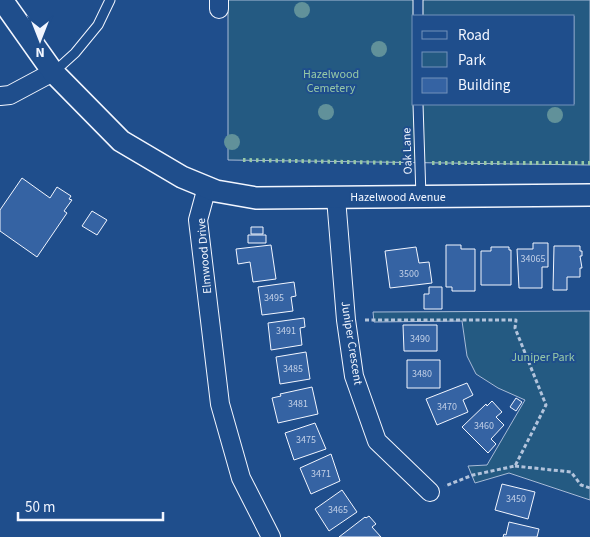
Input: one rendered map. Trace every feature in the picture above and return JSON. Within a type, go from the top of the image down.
[{"type":"street","points":[[2,0],[53,72],[121,141],[182,177],[207,187]]},
{"type":"street","points":[[0,96],[10,95],[53,72]]},
{"type":"street","name":"Hazelwood Avenue","points":[[207,187],[216,191],[256,198],[590,195]]},
{"type":"street","name":"Elmwood Drive","points":[[207,187],[198,220],[220,404],[241,478],[271,537]]},
{"type":"street","name":"Juniper Crescent","points":[[336,198],[346,320],[354,376],[377,441],[430,492]]},
{"type":"lane","points":[[53,72],[75,53],[98,25],[110,0]]},
{"type":"lane","points":[[418,0],[418,15]]},
{"type":"lane","name":"Oak Lane","points":[[418,105],[421,197]]},
{"type":"path","points":[[346,320],[516,320],[515,328],[546,405],[515,466]]},
{"type":"path","points":[[430,492],[473,475],[515,466],[571,472],[581,485],[590,488]]},
{"type":"green space","name":"Hazelwood Cemetery","points":[[228,0],[590,0],[590,165],[228,160]]},
{"type":"green space","name":"Juniper Park","points":[[590,311],[590,500],[509,473],[475,483],[468,466],[487,465],[525,400],[498,388],[476,374],[467,356],[462,321],[374,322],[373,312]]},
{"type":"building","points":[[22,178],[50,198],[57,187],[71,196],[69,199],[72,200],[64,211],[67,213],[37,257],[0,231],[0,210]]},
{"type":"building","points":[[92,211],[107,220],[97,235],[82,226]]},
{"type":"building","points":[[251,227],[263,227],[263,234],[251,234]]},
{"type":"building","points":[[248,235],[266,235],[266,243],[248,243]]},
{"type":"building","points":[[533,243],[548,243],[548,267],[542,267],[542,288],[519,288],[517,249],[533,249]]},
{"type":"building","points":[[271,245],[276,279],[253,282],[250,262],[238,264],[236,249]]},
{"type":"building","points":[[446,245],[461,245],[461,249],[475,249],[475,291],[452,291],[452,287],[446,287]]},
{"type":"building","points":[[554,246],[580,246],[580,251],[582,251],[582,256],[580,256],[582,268],[580,268],[580,277],[567,277],[567,290],[553,290]]},
{"type":"building","points":[[416,247],[419,263],[429,262],[432,283],[390,288],[385,251]]},
{"type":"building","points":[[491,247],[509,247],[509,250],[511,250],[511,285],[481,285],[481,251],[491,251]]},
{"type":"building","points":[[294,282],[296,296],[291,297],[293,311],[262,315],[258,287]]},
{"type":"building","points":[[429,287],[442,287],[442,309],[424,309],[424,294],[429,294]]},
{"type":"building","points":[[304,318],[305,327],[300,328],[302,345],[271,350],[268,323]]},
{"type":"building","points":[[403,325],[437,325],[437,351],[404,351]]},
{"type":"building","points":[[306,352],[310,379],[280,384],[276,357]]},
{"type":"building","points":[[407,360],[440,360],[440,388],[407,388]]},
{"type":"building","points":[[467,383],[473,395],[463,400],[468,412],[437,425],[426,399]]},
{"type":"building","points":[[312,387],[318,414],[278,423],[272,398],[281,396],[280,394]]},
{"type":"building","points":[[516,398],[522,402],[516,411],[510,407]]},
{"type":"building","points":[[492,401],[502,412],[496,417],[504,425],[491,439],[496,444],[488,453],[462,427],[486,404],[487,406]]},
{"type":"building","points":[[315,423],[326,449],[294,460],[285,433]]},
{"type":"building","points":[[331,454],[340,481],[311,494],[300,468]]},
{"type":"building","points":[[502,484],[535,492],[528,519],[495,510]]},
{"type":"building","points":[[342,490],[357,512],[329,531],[315,509]]},
{"type":"building","points":[[369,516],[376,524],[372,527],[381,537],[339,537],[365,517]]},
{"type":"building","points":[[509,522],[539,529],[537,537],[503,537],[504,534],[506,535]]},
{"type":"hedge","points":[[243,160],[401,163]]},
{"type":"hedge","points":[[432,163],[590,163]]}]
